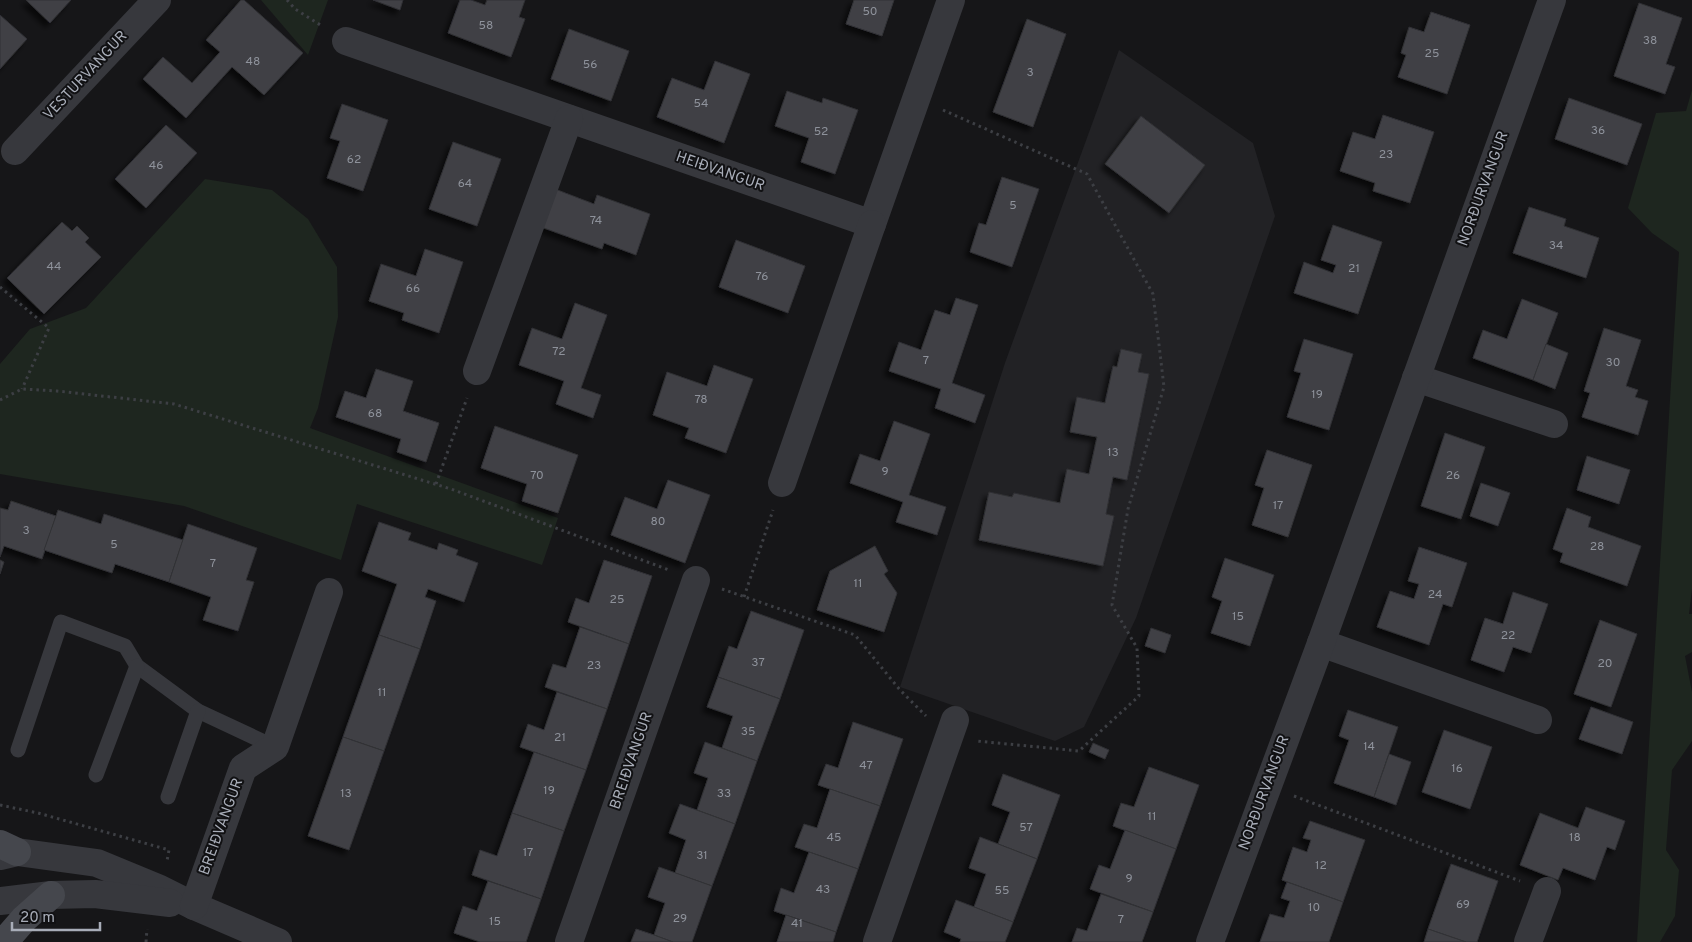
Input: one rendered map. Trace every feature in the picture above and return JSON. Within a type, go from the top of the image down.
[{"type":"main road","points":[[4,942],[24,919],[51,895]]},
{"type":"street","name":"VESTURVANGUR","points":[[15,151],[157,0]]},
{"type":"street","points":[[782,483],[951,0]]},
{"type":"street","name":"NORÐURVANGUR","points":[[1210,942],[1552,0]]},
{"type":"street","name":"HEIÐVANGUR","points":[[346,41],[872,224]]},
{"type":"street","points":[[477,371],[568,119]]},
{"type":"street","points":[[1416,378],[1554,424]]},
{"type":"street","name":"BREIÐVANGUR","points":[[569,942],[696,580]]},
{"type":"street","points":[[275,747],[329,592]]},
{"type":"street","points":[[1320,643],[1538,720]]},
{"type":"street","points":[[877,942],[955,720]]},
{"type":"street","name":"BREIÐVANGUR","points":[[194,906],[243,768],[275,747]]},
{"type":"street","points":[[6,851],[97,863],[278,942]]},
{"type":"street","points":[[1528,942],[1547,891]]},
{"type":"street","points":[[0,901],[51,895],[95,894],[194,906]]},
{"type":"lane","points":[[18,750],[61,622],[125,646],[137,666],[198,711],[275,747]]},
{"type":"lane","points":[[96,775],[137,666]]},
{"type":"lane","points":[[168,797],[198,711]]},
{"type":"path","points":[[287,0],[295,9],[346,41]]},
{"type":"path","points":[[0,286],[49,328],[22,390]]},
{"type":"path","points":[[436,484],[477,371]]},
{"type":"path","points":[[744,597],[782,483]]},
{"type":"path","points":[[1268,786],[1547,891]]},
{"type":"path","points":[[146,942],[147,926]]},
{"type":"shaded area","points":[[261,0],[328,0],[308,55]]},
{"type":"shaded area","points":[[1119,50],[1253,143],[1275,216],[1136,618],[1084,727],[1055,741],[900,687],[1005,363]]},
{"type":"shaded area","points":[[1692,90],[1692,589],[1689,614],[1692,614],[1692,652],[1685,656],[1692,692],[1692,741],[1672,770],[1666,850],[1679,870],[1675,916],[1660,942],[1637,942],[1679,252],[1652,233],[1628,208],[1656,113],[1686,111]]},
{"type":"shaded area","points":[[205,179],[272,190],[308,219],[337,267],[338,317],[318,408],[310,428],[558,518],[542,565],[357,504],[341,560],[184,506],[0,474],[0,364],[30,329],[86,308]]},
{"type":"building","points":[[26,0],[71,0],[50,23]]},
{"type":"building","points":[[241,0],[244,0],[303,53],[264,95],[232,67],[186,118],[143,79],[163,57],[192,83],[220,52],[206,40]]},
{"type":"building","points":[[373,0],[403,0],[400,10]]},
{"type":"building","points":[[460,0],[471,0],[485,5],[487,0],[525,0],[519,17],[525,19],[511,57],[448,33]]},
{"type":"building","points":[[854,0],[894,0],[882,36],[846,24]]},
{"type":"building","points":[[1639,3],[1682,18],[1666,64],[1675,67],[1665,94],[1614,76]]},
{"type":"building","points":[[1431,12],[1470,25],[1447,94],[1398,77],[1406,55],[1401,53],[1409,27],[1424,32]]},
{"type":"building","points":[[0,15],[27,39],[0,69]]},
{"type":"building","points":[[1027,19],[1066,34],[1033,127],[993,112]]},
{"type":"building","points":[[569,29],[629,51],[611,101],[551,79]]},
{"type":"building","points":[[715,61],[750,74],[724,143],[657,117],[672,78],[704,90]]},
{"type":"building","points":[[787,91],[822,103],[823,98],[858,110],[835,174],[801,162],[809,138],[775,126]]},
{"type":"building","points":[[1569,98],[1642,124],[1627,165],[1555,139]]},
{"type":"building","points":[[342,104],[388,120],[363,191],[327,178],[340,141],[330,138]]},
{"type":"building","points":[[1383,115],[1434,132],[1410,203],[1373,191],[1375,183],[1340,171],[1353,132],[1375,139]]},
{"type":"building","points":[[1141,116],[1205,165],[1169,213],[1105,164]]},
{"type":"building","points":[[166,125],[197,153],[146,208],[115,179]]},
{"type":"building","points":[[453,142],[501,159],[477,226],[429,209]]},
{"type":"building","points":[[1002,177],[1039,189],[1012,267],[970,252],[979,223],[986,225]]},
{"type":"building","points":[[555,189],[594,204],[597,195],[650,214],[636,255],[604,243],[602,249],[541,227]]},
{"type":"building","points":[[1529,207],[1566,219],[1564,226],[1599,238],[1586,278],[1513,253]]},
{"type":"building","points":[[62,222],[72,231],[77,226],[89,238],[85,242],[101,257],[44,314],[7,278]]},
{"type":"building","points":[[1333,225],[1382,242],[1358,314],[1294,293],[1304,262],[1333,273],[1336,265],[1321,260]]},
{"type":"building","points":[[736,240],[805,266],[788,313],[719,287]]},
{"type":"building","points":[[425,249],[463,262],[439,333],[402,320],[404,313],[369,301],[381,264],[416,276]]},
{"type":"building","points":[[956,298],[978,305],[952,383],[985,395],[975,423],[935,408],[941,389],[889,371],[899,342],[921,350],[935,310],[950,315]]},
{"type":"building","points":[[1522,299],[1558,313],[1533,380],[1473,358],[1483,330],[1507,339]]},
{"type":"building","points":[[575,303],[607,315],[581,388],[601,395],[593,418],[556,404],[564,381],[519,365],[532,328],[562,339]]},
{"type":"building","points":[[1604,328],[1641,340],[1626,386],[1638,390],[1635,397],[1648,401],[1638,435],[1582,417],[1590,393],[1584,391]]},
{"type":"building","points":[[1304,339],[1353,354],[1329,430],[1287,417],[1301,373],[1294,371]]},
{"type":"building","points":[[1546,344],[1568,353],[1555,389],[1533,380]]},
{"type":"building","points":[[1121,349],[1142,354],[1138,372],[1149,374],[1127,480],[1113,477],[1106,514],[1114,516],[1103,566],[979,540],[989,492],[1012,497],[1014,493],[1060,503],[1067,469],[1089,474],[1097,437],[1070,432],[1077,397],[1105,403],[1113,366],[1117,367]]},
{"type":"building","points":[[714,365],[753,379],[726,453],[685,438],[689,428],[653,415],[667,372],[707,386]]},
{"type":"building","points":[[376,369],[413,381],[403,411],[439,423],[426,462],[397,452],[401,439],[336,417],[345,391],[366,398]]},
{"type":"building","points":[[894,421],[930,434],[909,495],[946,507],[937,535],[896,522],[903,502],[850,483],[860,454],[880,461]]},
{"type":"building","points":[[495,426],[578,455],[558,513],[522,501],[527,484],[481,468]]},
{"type":"building","points":[[1445,433],[1485,447],[1461,519],[1421,506]]},
{"type":"building","points":[[1267,450],[1312,465],[1288,537],[1252,525],[1264,488],[1255,485]]},
{"type":"building","points":[[1587,456],[1630,470],[1619,504],[1577,490]]},
{"type":"building","points":[[668,480],[710,495],[685,563],[611,535],[625,497],[657,509]]},
{"type":"building","points":[[1481,483],[1510,493],[1498,526],[1470,516]]},
{"type":"building","points":[[11,501],[56,516],[42,559],[4,546],[0,557],[0,508],[8,510]]},
{"type":"building","points":[[1567,508],[1591,517],[1588,527],[1641,546],[1627,586],[1560,562],[1563,553],[1553,549]]},
{"type":"building","points":[[58,510],[101,524],[104,514],[183,540],[169,582],[115,564],[112,573],[44,550]]},
{"type":"building","points":[[379,522],[411,533],[408,540],[437,550],[439,543],[458,550],[456,555],[478,563],[464,602],[428,589],[425,597],[436,601],[420,649],[379,635],[397,584],[362,571]]},
{"type":"building","points":[[188,524],[257,548],[246,580],[254,582],[238,631],[203,620],[211,597],[169,582]]},
{"type":"building","points":[[875,546],[888,571],[884,574],[897,593],[884,632],[817,610],[830,571]]},
{"type":"building","points":[[1419,547],[1467,563],[1452,607],[1443,604],[1429,645],[1377,627],[1390,591],[1414,599],[1419,584],[1408,581]]},
{"type":"building","points":[[1225,558],[1274,575],[1250,646],[1211,633],[1222,601],[1212,597]]},
{"type":"building","points":[[0,560],[4,562],[0,574]]},
{"type":"building","points":[[604,560],[652,576],[629,644],[568,622],[576,598],[589,603]]},
{"type":"building","points":[[1513,592],[1548,604],[1531,653],[1513,647],[1504,672],[1471,660],[1485,618],[1503,624]]},
{"type":"building","points":[[751,611],[804,630],[780,699],[718,677],[729,646],[737,649]]},
{"type":"building","points":[[1600,620],[1637,634],[1611,707],[1574,694]]},
{"type":"building","points":[[580,627],[629,644],[607,709],[545,687],[553,664],[566,668]]},
{"type":"building","points":[[1151,628],[1171,635],[1165,653],[1145,646]]},
{"type":"building","points":[[379,635],[420,649],[384,751],[343,737]]},
{"type":"building","points":[[718,677],[780,699],[757,761],[722,748],[733,716],[707,707]]},
{"type":"building","points":[[557,692],[607,709],[586,770],[520,747],[528,724],[544,730]]},
{"type":"building","points":[[1591,707],[1633,722],[1622,754],[1579,739]]},
{"type":"building","points":[[1348,710],[1398,727],[1374,797],[1334,783],[1349,740],[1339,736]]},
{"type":"building","points":[[853,722],[903,739],[880,806],[818,785],[826,764],[838,768]]},
{"type":"building","points":[[1444,730],[1492,747],[1470,809],[1422,792]]},
{"type":"building","points":[[343,737],[384,751],[349,850],[308,836]]},
{"type":"building","points":[[705,742],[757,761],[735,824],[697,810],[708,778],[694,773]]},
{"type":"building","points":[[1093,743],[1109,750],[1105,759],[1089,752]]},
{"type":"building","points":[[534,752],[586,770],[564,831],[512,813]]},
{"type":"building","points":[[1389,754],[1411,762],[1396,805],[1374,797]]},
{"type":"building","points":[[1149,767],[1199,785],[1176,849],[1113,826],[1121,803],[1134,807]]},
{"type":"building","points":[[1003,774],[1060,795],[1037,859],[998,844],[1010,812],[992,805]]},
{"type":"building","points":[[830,789],[880,806],[858,869],[795,847],[804,824],[817,828]]},
{"type":"building","points":[[680,804],[735,824],[712,886],[675,873],[686,840],[669,833]]},
{"type":"building","points":[[1586,807],[1625,821],[1615,850],[1607,847],[1595,880],[1563,868],[1558,880],[1520,865],[1540,813],[1578,828]]},
{"type":"building","points":[[512,813],[564,831],[541,899],[472,875],[480,850],[497,856]]},
{"type":"building","points":[[1310,821],[1365,840],[1343,902],[1282,880],[1293,847],[1307,852],[1311,840],[1303,838]]},
{"type":"building","points":[[1125,830],[1176,849],[1153,912],[1090,889],[1099,865],[1110,869]]},
{"type":"building","points":[[980,837],[1037,859],[1013,922],[974,907],[986,874],[969,868]]},
{"type":"building","points":[[809,852],[858,869],[836,932],[774,911],[781,888],[794,893]]},
{"type":"building","points":[[1451,864],[1498,881],[1477,942],[1466,942],[1428,929]]},
{"type":"building","points":[[659,867],[712,886],[692,942],[673,942],[654,935],[665,903],[648,897]]},
{"type":"building","points":[[488,881],[541,899],[526,942],[480,942],[454,933],[463,906],[477,911]]},
{"type":"building","points":[[1287,882],[1343,902],[1329,942],[1260,942],[1270,914],[1284,918],[1290,901],[1281,898]]},
{"type":"building","points":[[1101,894],[1153,912],[1142,942],[1072,942],[1077,928],[1087,931]]},
{"type":"building","points":[[956,900],[1013,922],[1005,942],[960,942],[961,939],[944,932]]},
{"type":"building","points":[[786,915],[836,932],[833,942],[777,942]]},
{"type":"building","points":[[636,929],[654,935],[673,942],[631,942]]},
{"type":"building","points":[[1428,929],[1466,942],[1424,942]]}]
